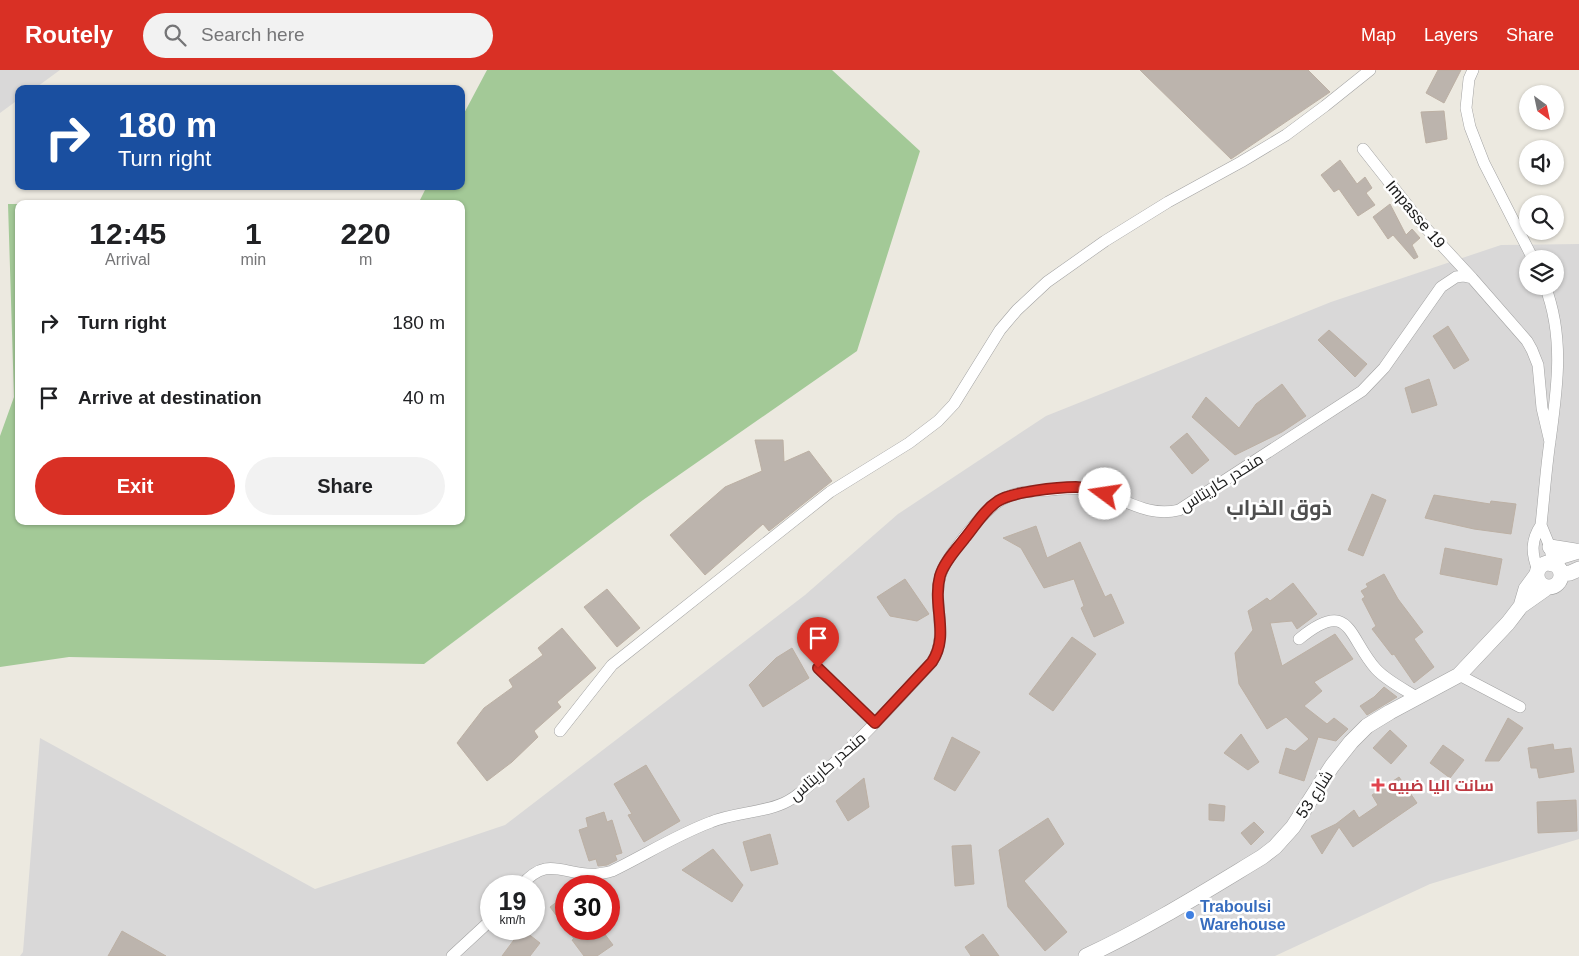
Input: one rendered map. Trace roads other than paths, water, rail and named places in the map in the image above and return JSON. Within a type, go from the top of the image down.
[{"type":"street","points":[[560,730],[612,665],[830,492],[909,443],[942,417],[954,404],[1000,330],[1041,287],[1105,241],[1168,202],[1286,135],[1370,70]]},
{"type":"street","points":[[1473,70],[1469,79],[1466,108],[1470,127],[1484,163],[1528,250]]},
{"type":"street","name":"Impasse 19","points":[[1363,148],[1424,225],[1472,278]]},
{"type":"street","name":"منحدر كاريتاس","points":[[534,875],[551,868],[584,875],[608,873],[673,838],[710,822],[741,812],[777,806],[788,801],[839,759],[932,662],[938,653],[941,642],[938,605],[940,575],[952,554],[989,508],[998,501],[1016,494],[1076,487],[1105,494],[1154,512],[1168,513],[1179,510],[1362,391],[1384,368],[1441,287],[1456,277],[1472,278]]},
{"type":"street","points":[[1472,278],[1527,341],[1532,350],[1538,365],[1542,408],[1550,442]]},
{"type":"street","points":[[1547,295],[1554,321],[1558,354],[1558,386],[1541,525],[1533,542],[1534,561],[1547,569],[1570,573],[1579,569]]},
{"type":"street","points":[[1541,525],[1550,547],[1547,569]]},
{"type":"street","points":[[1550,547],[1578,551]]},
{"type":"street","name":"شارع 53","points":[[1521,606],[1526,589],[1562,556],[1578,551]]},
{"type":"street","name":"شارع 53","points":[[1086,956],[1173,911],[1262,857],[1275,847],[1293,826],[1332,766],[1351,742],[1376,720],[1459,675],[1508,623],[1521,606],[1548,587],[1539,582],[1547,569]]},
{"type":"street","points":[[1299,639],[1324,623],[1333,621],[1341,623],[1352,630],[1378,671],[1418,698]]},
{"type":"street","points":[[818,668],[875,723]]},
{"type":"street","points":[[1459,675],[1520,707]]},
{"type":"street","points":[[452,956],[480,930]]},
{"type":"place","name":"سانت اليا ضبيه","points":[[1378,785]]},
{"type":"place","name":"Traboulsi Warehouse","points":[[1190,915]]},
{"type":"district","name":"ذوق الخراب","points":[[1279,508]]}]
